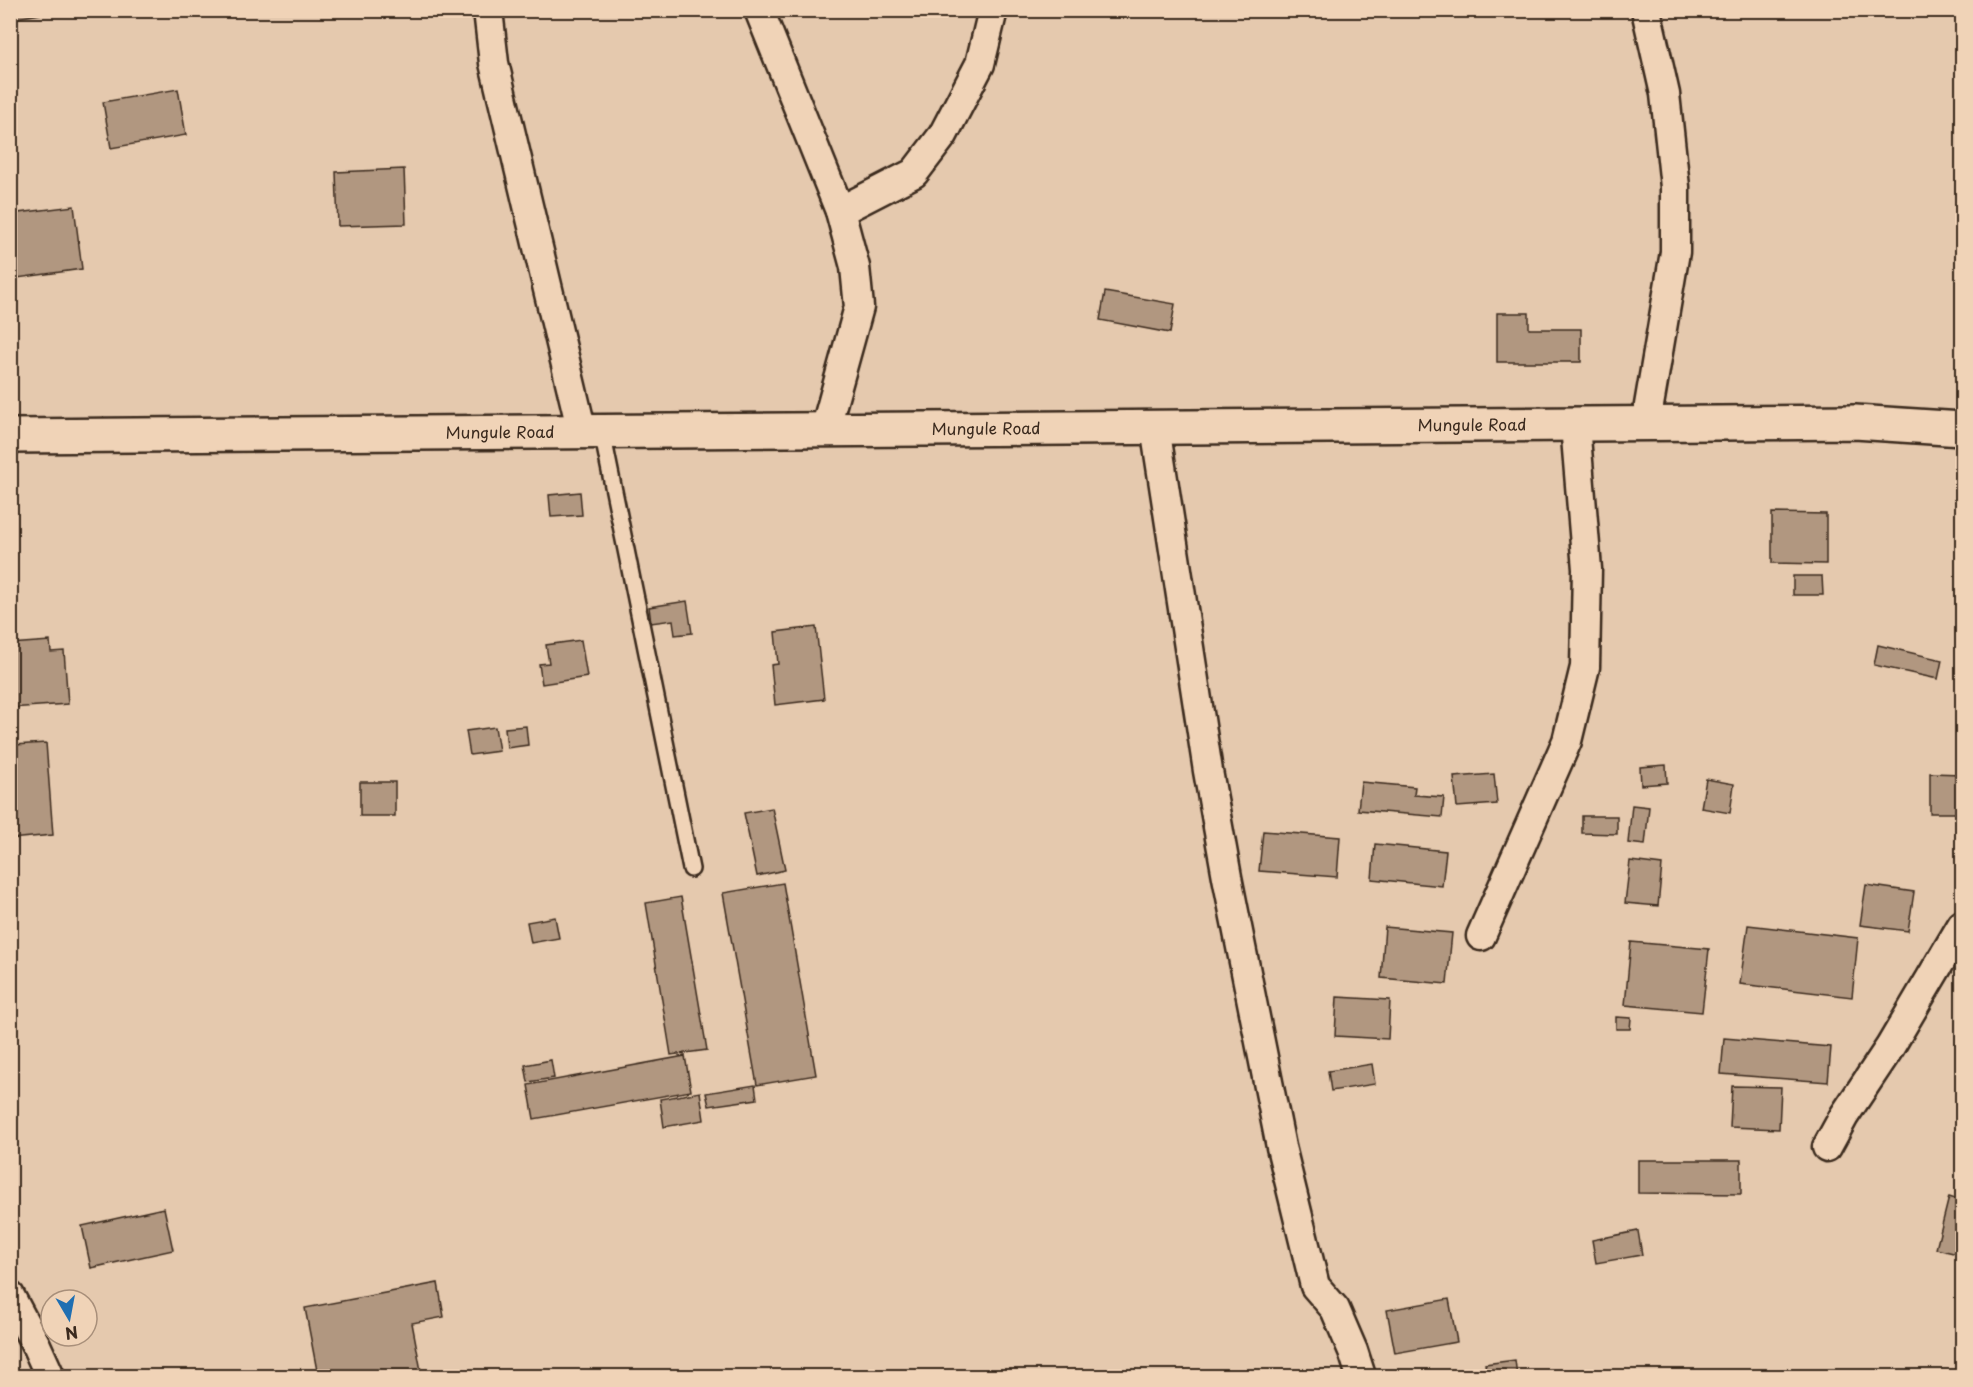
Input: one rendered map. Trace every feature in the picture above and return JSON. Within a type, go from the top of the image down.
[{"type":"street","points":[[488,10],[494,63],[592,432]]},
{"type":"street","points":[[759,10],[840,212],[855,267],[859,307],[825,430]]},
{"type":"street","points":[[840,212],[914,173],[943,135],[980,64],[993,10]]},
{"type":"street","points":[[1646,10],[1665,94],[1676,187],[1674,252],[1646,423]]},
{"type":"street","name":"Mungule Road","points":[[10,436],[1855,422],[1962,429]]},
{"type":"street","points":[[1481,936],[1566,741],[1584,667],[1587,569],[1575,425]]},
{"type":"street","points":[[1155,427],[1208,771],[1281,1148],[1315,1286],[1335,1309],[1353,1351],[1361,1377]]},
{"type":"street","points":[[1827,1147],[1844,1116],[1890,1047],[1962,925]]},
{"type":"street","points":[[10,1296],[50,1377]]},
{"type":"lane","points":[[592,432],[692,869]]},
{"type":"building","points":[[10,10],[40,10],[40,14],[10,19]]},
{"type":"building","points":[[178,89],[186,135],[111,148],[103,102]]},
{"type":"building","points":[[404,169],[406,224],[338,226],[336,172]]},
{"type":"building","points":[[74,206],[82,269],[10,279],[10,214]]},
{"type":"building","points":[[1105,292],[1175,304],[1170,333],[1100,320]]},
{"type":"building","points":[[1497,313],[1529,313],[1529,329],[1581,329],[1581,362],[1497,362]]},
{"type":"building","points":[[580,492],[582,515],[551,517],[549,495]]},
{"type":"building","points":[[1772,513],[1826,514],[1826,564],[1772,563]]},
{"type":"building","points":[[1793,576],[1822,576],[1823,595],[1793,595]]},
{"type":"building","points":[[687,601],[692,633],[675,635],[673,620],[651,623],[649,607]]},
{"type":"building","points":[[816,627],[824,699],[775,705],[771,665],[778,664],[775,632]]},
{"type":"building","points":[[581,640],[587,677],[542,684],[539,664],[549,663],[546,645]]},
{"type":"building","points":[[50,641],[51,652],[64,651],[68,704],[10,708],[10,644]]},
{"type":"building","points":[[1878,645],[1942,660],[1938,679],[1874,665]]},
{"type":"building","points":[[526,726],[528,745],[507,748],[505,728]]},
{"type":"building","points":[[495,727],[499,751],[470,755],[466,731]]},
{"type":"building","points":[[46,743],[53,835],[10,839],[10,775],[16,774],[14,745]]},
{"type":"building","points":[[1666,765],[1667,783],[1641,785],[1640,767]]},
{"type":"building","points":[[1930,773],[1962,774],[1962,813],[1930,813]]},
{"type":"building","points":[[1494,774],[1497,804],[1457,807],[1454,777]]},
{"type":"building","points":[[1706,779],[1734,784],[1730,813],[1701,808]]},
{"type":"building","points":[[360,782],[395,782],[395,816],[360,816]]},
{"type":"building","points":[[1361,782],[1415,787],[1414,795],[1444,797],[1442,817],[1358,810]]},
{"type":"building","points":[[1632,805],[1649,807],[1645,845],[1628,843]]},
{"type":"building","points":[[772,808],[785,870],[757,876],[744,813]]},
{"type":"building","points":[[1582,816],[1617,816],[1617,834],[1582,833]]},
{"type":"building","points":[[1263,831],[1340,837],[1337,877],[1259,871]]},
{"type":"building","points":[[1375,844],[1446,851],[1442,886],[1372,879]]},
{"type":"building","points":[[1630,861],[1662,865],[1658,906],[1625,903]]},
{"type":"building","points":[[783,883],[816,1075],[757,1085],[723,893]]},
{"type":"building","points":[[1866,885],[1914,892],[1908,931],[1860,925]]},
{"type":"building","points":[[681,897],[707,1050],[671,1055],[646,903]]},
{"type":"building","points":[[555,917],[559,938],[531,943],[527,922]]},
{"type":"building","points":[[1748,925],[1858,938],[1852,997],[1740,984]]},
{"type":"building","points":[[1385,927],[1452,933],[1447,984],[1381,978]]},
{"type":"building","points":[[1631,942],[1709,949],[1702,1012],[1625,1005]]},
{"type":"building","points":[[1337,997],[1390,1000],[1388,1039],[1335,1036]]},
{"type":"building","points":[[1616,1017],[1631,1018],[1630,1029],[1616,1029]]},
{"type":"building","points":[[1724,1038],[1831,1047],[1828,1082],[1721,1074]]},
{"type":"building","points":[[685,1056],[691,1091],[534,1119],[528,1085]]},
{"type":"building","points":[[551,1060],[554,1078],[528,1082],[525,1065]]},
{"type":"building","points":[[1372,1064],[1375,1084],[1331,1091],[1328,1071]]},
{"type":"building","points":[[755,1085],[757,1099],[709,1106],[706,1093]]},
{"type":"building","points":[[1732,1086],[1781,1087],[1779,1129],[1730,1127]]},
{"type":"building","points":[[700,1092],[704,1120],[664,1127],[660,1099]]},
{"type":"building","points":[[1638,1160],[1741,1160],[1741,1194],[1638,1193]]},
{"type":"building","points":[[1949,1197],[1962,1201],[1962,1255],[1936,1249]]},
{"type":"building","points":[[164,1208],[173,1250],[91,1268],[82,1226]]},
{"type":"building","points":[[1638,1231],[1642,1255],[1596,1263],[1592,1240]]},
{"type":"building","points":[[438,1283],[444,1317],[412,1323],[422,1376],[318,1376],[305,1308]]},
{"type":"building","points":[[1449,1299],[1457,1342],[1395,1353],[1387,1310]]},
{"type":"building","points":[[1515,1360],[1517,1376],[1487,1376],[1485,1364]]}]
